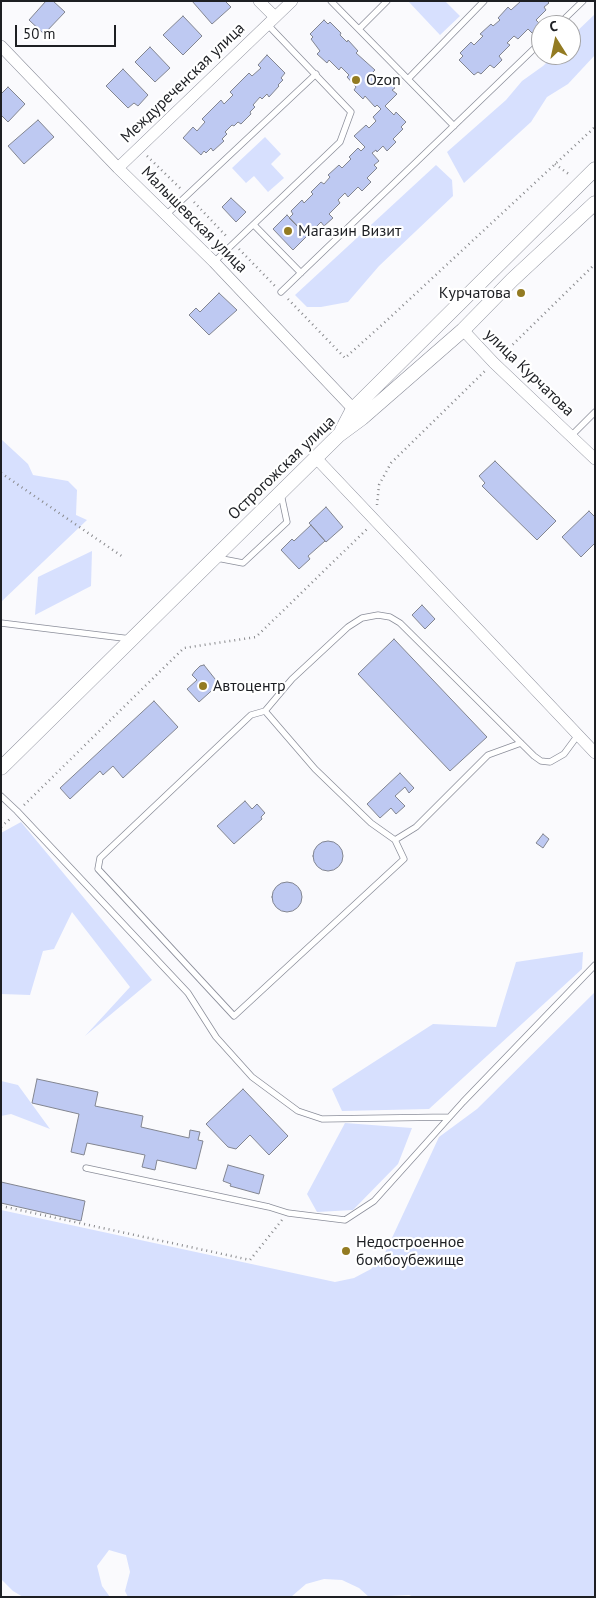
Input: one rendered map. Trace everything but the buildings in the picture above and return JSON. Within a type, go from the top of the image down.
[{"type":"street","points":[[259,1],[271,21]]},
{"type":"street","name":"Междуреченская улица","points":[[118,168],[292,1]]},
{"type":"street","name":"Малышевская улица","points":[[1,46],[118,168],[214,262],[358,414]]},
{"type":"street","points":[[358,414],[595,169]]},
{"type":"street","name":"Острогожская улица","points":[[1,768],[316,458],[358,414],[463,330],[512,280],[595,202]]},
{"type":"street","name":"улица Курчатова","points":[[463,330],[494,363],[595,459]]},
{"type":"street","points":[[316,458],[595,753]]},
{"type":"lane","points":[[331,1],[454,126]]},
{"type":"lane","points":[[359,29],[387,1]]},
{"type":"lane","points":[[408,79],[484,1]]},
{"type":"lane","points":[[568,15],[583,1]]},
{"type":"lane","points":[[214,262],[340,142],[350,112],[271,21]]},
{"type":"lane","points":[[281,292],[531,52]]},
{"type":"lane","points":[[166,215],[316,74]]},
{"type":"lane","points":[[254,225],[301,273]]},
{"type":"lane","points":[[571,436],[595,412]]},
{"type":"lane","points":[[215,558],[244,563],[287,522],[281,492]]},
{"type":"lane","points":[[265,711],[315,769],[371,823],[395,840],[404,859],[234,1016],[98,869],[100,858],[252,715],[265,711],[292,678],[348,628],[362,618],[378,616],[390,617],[400,623],[541,762],[550,762],[564,754],[578,735]]},
{"type":"lane","points":[[1,623],[132,639]]},
{"type":"lane","points":[[395,840],[416,827],[488,755],[521,743]]},
{"type":"lane","points":[[1,796],[18,811],[188,993],[216,1037],[252,1077],[298,1111],[322,1119],[449,1117]]},
{"type":"lane","points":[[86,1168],[269,1207],[288,1213],[345,1220],[374,1201],[449,1117],[595,966]]},
{"type":"path","points":[[476,236],[595,127]]},
{"type":"path","points":[[18,811],[184,648],[256,637],[376,520],[379,486],[391,463],[595,264]]},
{"type":"path","points":[[1,473],[123,557]]},
{"type":"path","points":[[1,827],[10,819]]},
{"type":"path","points":[[1,1206],[250,1260],[288,1213]]},
{"type":"shaded area","points":[[408,1],[445,1],[460,16],[440,35]]},
{"type":"shaded area","points":[[595,14],[595,55],[568,84],[547,97],[531,122],[464,183],[447,152],[506,100],[522,81],[544,65],[581,65],[581,27]]},
{"type":"shaded area","points":[[265,137],[281,154],[271,164],[284,178],[268,192],[254,176],[246,183],[232,168]]},
{"type":"shaded area","points":[[436,165],[452,180],[453,196],[379,266],[348,302],[321,307],[307,307],[295,295]]},
{"type":"shaded area","points":[[1,439],[28,464],[33,475],[68,481],[77,490],[76,515],[87,520],[1,602]]},
{"type":"shaded area","points":[[92,551],[91,586],[35,615],[38,577]]},
{"type":"shaded area","points":[[21,822],[152,980],[85,1036],[130,987],[72,912],[54,949],[43,951],[30,995],[1,994],[1,833]]},
{"type":"shaded area","points":[[583,952],[582,969],[429,1109],[342,1111],[332,1089],[433,1024],[496,1027],[516,962]]},
{"type":"shaded area","points":[[595,992],[595,1597],[414,1597],[409,1595],[369,1597],[359,1588],[342,1580],[324,1579],[306,1584],[291,1597],[128,1597],[125,1591],[130,1572],[126,1555],[109,1550],[97,1566],[102,1586],[110,1597],[23,1597],[13,1591],[1,1579],[1,1210],[335,1282],[354,1278],[371,1269],[384,1255],[439,1137],[477,1109]]},
{"type":"shaded area","points":[[1,1081],[18,1085],[50,1129],[11,1114],[1,1116]]},
{"type":"shaded area","points":[[345,1123],[412,1128],[398,1164],[353,1210],[317,1212],[307,1194]]},
{"type":"place","name":"Ozon","points":[[356,80]]},
{"type":"place","name":"Магазин Визит","points":[[288,231]]},
{"type":"place","name":"Курчатова","points":[[521,293]]},
{"type":"place","name":"Автоцентр","points":[[203,686]]},
{"type":"place","name":"Недостроенное бомбоубежище","points":[[346,1251]]}]
